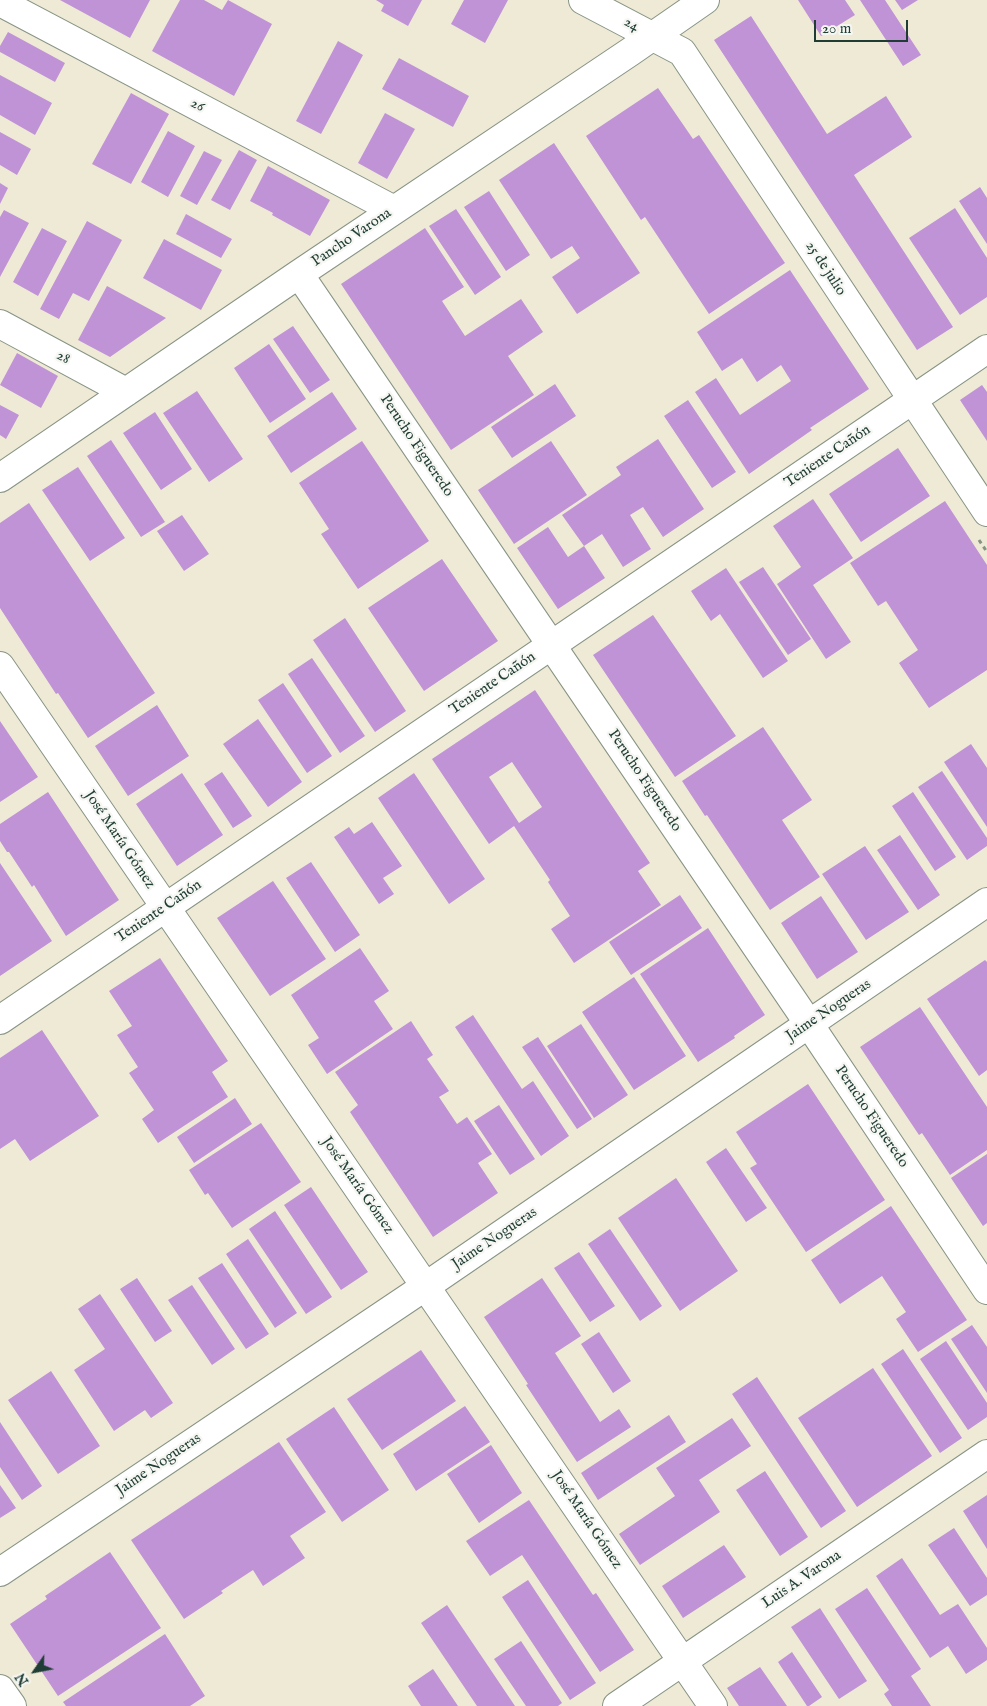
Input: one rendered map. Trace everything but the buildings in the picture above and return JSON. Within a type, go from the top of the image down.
[{"type":"street","name":"24","points":[[583,0],[653,37]]},
{"type":"street","name":"Pancho Varona","points":[[0,478],[705,0]]},
{"type":"street","name":"26","points":[[0,2],[394,210]]},
{"type":"street","name":"25 de julio","points":[[653,37],[682,52],[987,512]]},
{"type":"street","name":"Perucho Figueredo","points":[[299,274],[810,1024],[987,1290]]},
{"type":"street","name":"28","points":[[0,324],[126,392]]},
{"type":"street","name":"Teniente Cañón","points":[[0,1020],[987,349]]},
{"type":"street","name":"José María Gómez","points":[[0,666],[714,1706]]},
{"type":"street","name":"Jaime Nogueras","points":[[0,1572],[426,1286],[987,902]]},
{"type":"street","name":"Luis A. Varona","points":[[617,1706],[987,1454]]},
{"type":"street","points":[[0,1689],[12,1706]]}]
